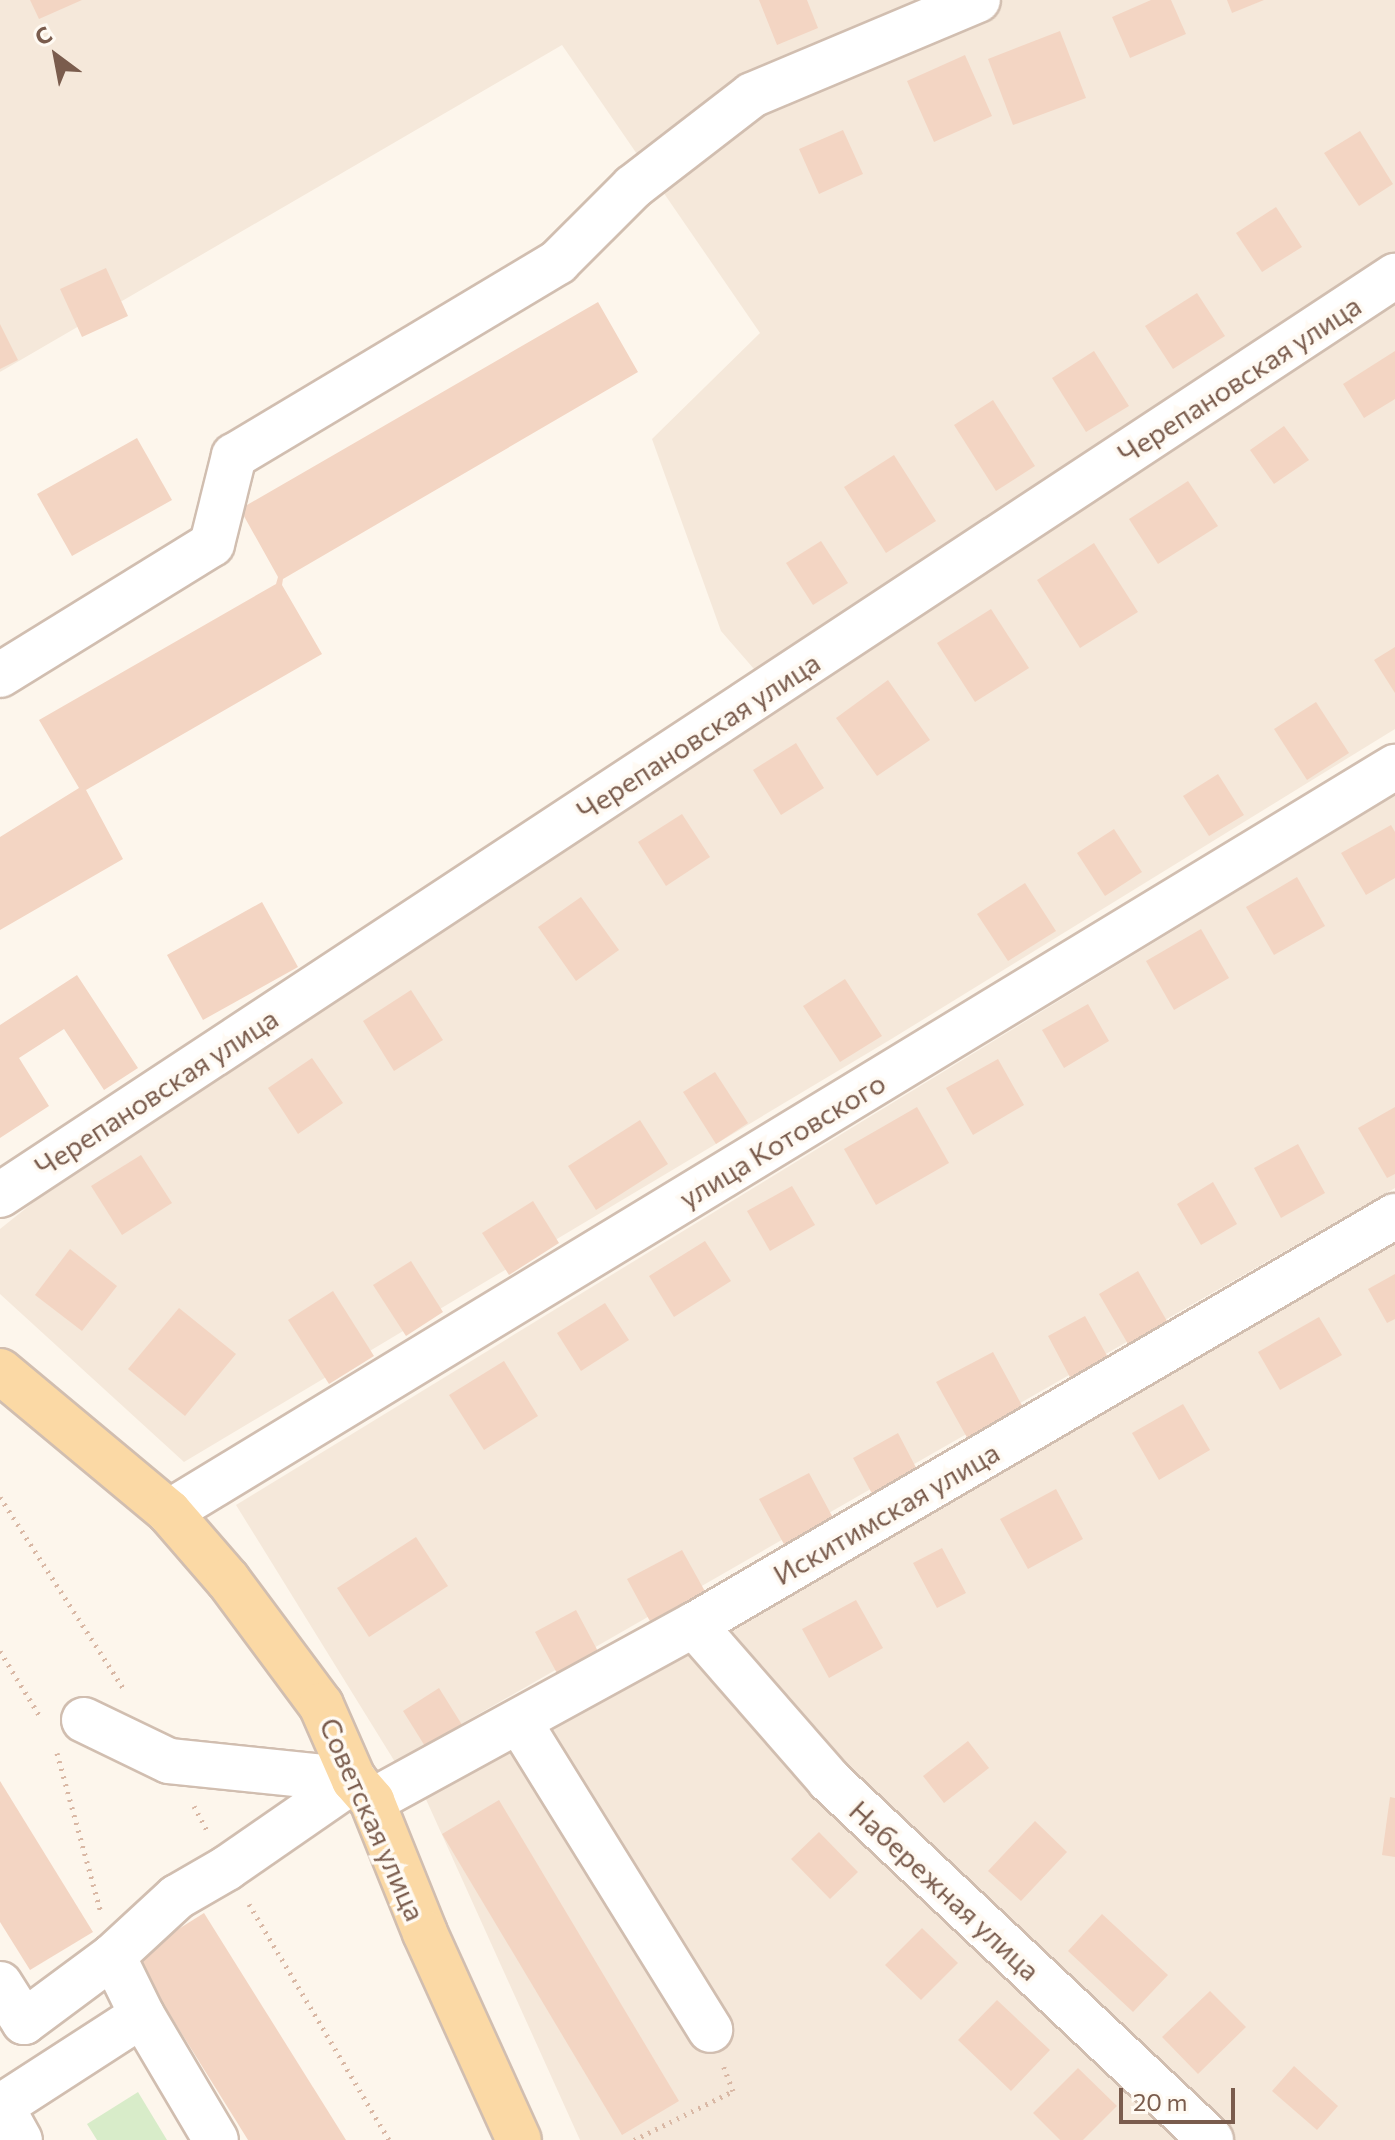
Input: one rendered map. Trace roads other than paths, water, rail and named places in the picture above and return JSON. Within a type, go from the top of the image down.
[{"type":"main road","name":"Советская улица","points":[[0,1371],[169,1512],[228,1580],[321,1705],[363,1791],[519,2140]]},
{"type":"street","points":[[0,675],[212,544],[234,456],[558,262],[633,187],[752,95],[978,0]]},
{"type":"street","name":"Черепановская улица","points":[[0,1195],[1395,276]]},
{"type":"street","name":"улица Котовского","points":[[169,1512],[1395,767]]},
{"type":"street","name":"Искитимская улица","points":[[0,1984],[24,2022],[113,1956],[177,1897],[363,1791],[520,1723],[694,1625],[1395,1216]]},
{"type":"street","name":"Набережная улица","points":[[694,1625],[829,1780],[1211,2140]]},
{"type":"street","points":[[520,1723],[710,2030]]},
{"type":"street","points":[[62,1731],[169,1761],[363,1791]]},
{"type":"street","points":[[113,1956],[142,2015],[216,2140]]},
{"type":"street","points":[[20,2140],[0,2106],[142,2015]]}]
